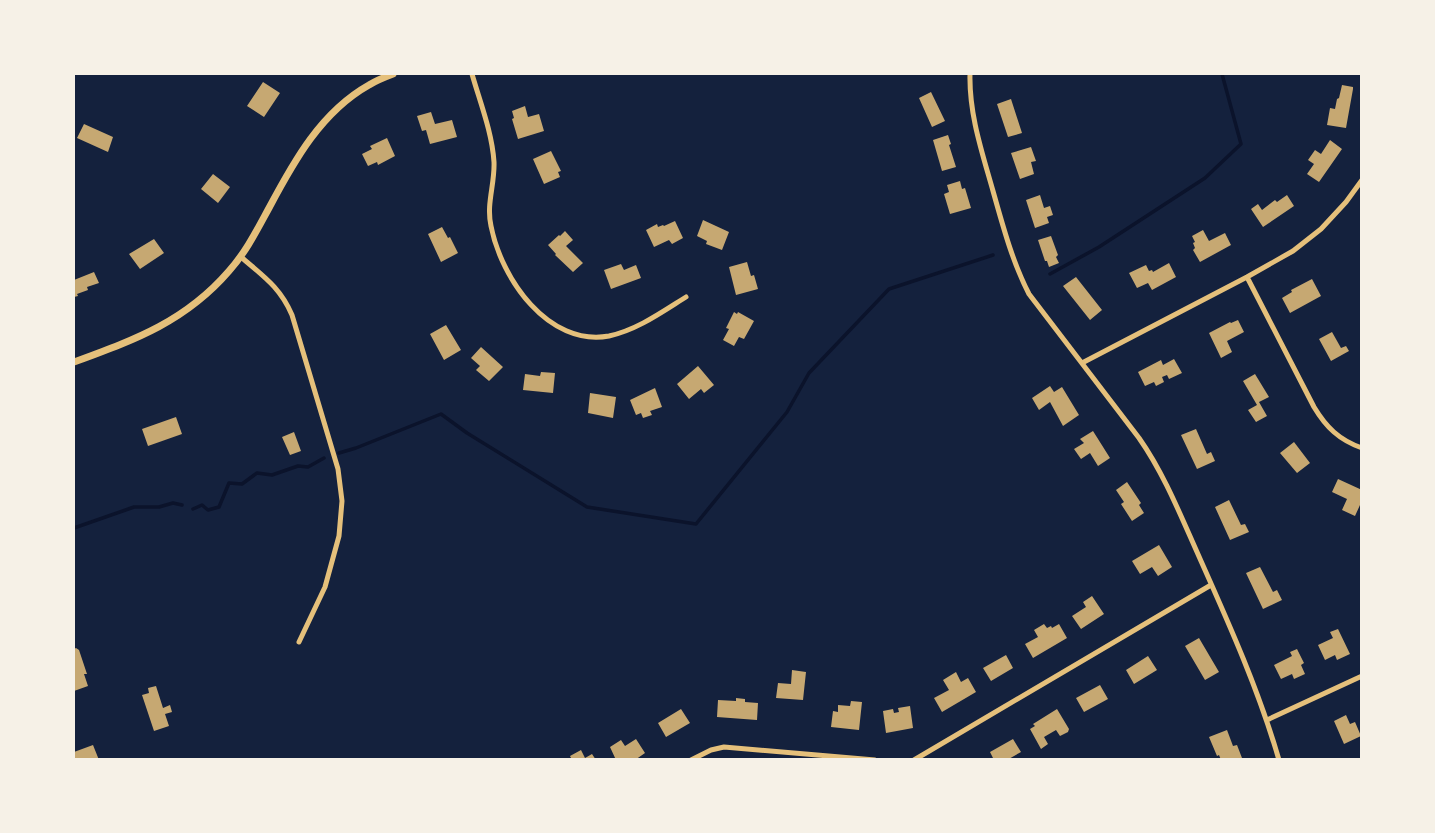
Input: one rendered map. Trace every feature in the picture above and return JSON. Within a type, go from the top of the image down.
[{"type":"main road","points":[[74,362],[140,337],[177,317],[206,295],[241,257],[310,138],[352,96],[393,74]]},
{"type":"street","points":[[472,74],[494,160],[489,205],[491,230],[500,259],[529,302],[560,327],[594,337],[609,336],[635,327],[686,297]]},
{"type":"street","points":[[970,74],[973,120],[1019,274],[1029,294],[1155,462],[1212,585],[1267,720],[1279,760]]},
{"type":"street","points":[[1082,363],[1293,251],[1321,229],[1362,180]]},
{"type":"street","points":[[241,257],[285,298],[338,470],[342,501],[339,536],[325,587],[299,642]]},
{"type":"street","points":[[1247,277],[1323,422],[1348,443],[1362,448]]},
{"type":"street","points":[[914,760],[1212,585]]},
{"type":"street","points":[[1267,720],[1362,676]]},
{"type":"street","points":[[691,760],[724,747],[875,760]]},
{"type":"building","points":[[263,82],[280,93],[264,117],[247,106]]},
{"type":"building","points":[[1342,85],[1353,87],[1346,128],[1327,125],[1330,108],[1335,109]]},
{"type":"building","points":[[931,92],[945,121],[932,127],[919,98]]},
{"type":"building","points":[[1011,99],[1022,133],[1008,137],[997,104]]},
{"type":"building","points":[[525,106],[528,117],[539,114],[544,131],[518,139],[512,111]]},
{"type":"building","points":[[431,112],[435,124],[452,120],[457,137],[430,144],[426,130],[422,131],[417,116]]},
{"type":"building","points":[[84,124],[113,137],[108,152],[77,138]]},
{"type":"building","points":[[948,135],[956,167],[942,171],[933,140]]},
{"type":"building","points":[[387,138],[395,156],[378,165],[377,162],[368,166],[362,154],[372,149],[370,146]]},
{"type":"building","points":[[1330,140],[1342,149],[1319,182],[1307,174],[1314,164],[1308,160],[1315,150],[1321,154]]},
{"type":"building","points":[[1031,147],[1036,161],[1031,162],[1034,174],[1020,179],[1011,153]]},
{"type":"building","points":[[551,151],[561,171],[558,172],[560,177],[544,184],[533,159]]},
{"type":"building","points":[[213,174],[230,187],[218,203],[201,189]]},
{"type":"building","points":[[960,181],[971,208],[950,214],[944,194],[949,192],[947,185]]},
{"type":"building","points":[[1040,195],[1044,208],[1050,206],[1053,215],[1047,217],[1049,223],[1035,228],[1026,200]]},
{"type":"building","points":[[1287,195],[1294,206],[1263,227],[1251,209],[1258,204],[1262,210]]},
{"type":"building","points":[[703,220],[729,232],[722,250],[706,244],[707,241],[697,236]]},
{"type":"building","points":[[675,221],[683,238],[672,244],[669,240],[654,247],[646,230],[657,224],[658,227],[664,226]]},
{"type":"building","points":[[442,227],[458,253],[441,262],[428,234]]},
{"type":"building","points":[[1203,230],[1209,241],[1225,233],[1231,245],[1200,262],[1193,250],[1195,242],[1192,236]]},
{"type":"building","points":[[565,231],[573,240],[566,246],[583,263],[573,272],[548,245]]},
{"type":"building","points":[[1051,236],[1059,263],[1049,267],[1038,240]]},
{"type":"building","points":[[154,239],[164,253],[140,269],[129,254]]},
{"type":"building","points":[[747,262],[758,289],[736,295],[729,267]]},
{"type":"building","points":[[1169,263],[1176,277],[1152,290],[1148,283],[1137,288],[1129,273],[1146,265],[1149,271],[1153,272]]},
{"type":"building","points":[[621,264],[624,270],[636,265],[641,278],[611,289],[604,270]]},
{"type":"building","points":[[94,272],[99,283],[87,287],[88,290],[74,297],[74,280]]},
{"type":"building","points":[[1076,277],[1102,310],[1090,320],[1063,286]]},
{"type":"building","points":[[1312,279],[1321,296],[1290,313],[1282,298]]},
{"type":"building","points":[[734,312],[754,321],[744,339],[739,337],[734,346],[723,340]]},
{"type":"building","points":[[1238,320],[1244,332],[1227,341],[1232,352],[1221,358],[1209,333]]},
{"type":"building","points":[[446,325],[461,350],[444,360],[430,334]]},
{"type":"building","points":[[1332,332],[1341,348],[1346,346],[1349,351],[1331,361],[1319,339]]},
{"type":"building","points":[[481,347],[503,367],[489,381],[476,370],[480,366],[471,358]]},
{"type":"building","points":[[1174,359],[1182,373],[1169,379],[1167,375],[1162,377],[1164,382],[1156,386],[1154,382],[1145,386],[1138,372],[1161,360],[1163,365]]},
{"type":"building","points":[[698,366],[714,385],[704,393],[701,389],[689,399],[677,384]]},
{"type":"building","points":[[541,372],[555,373],[553,393],[523,390],[525,374],[540,376]]},
{"type":"building","points":[[1255,374],[1269,397],[1259,402],[1267,416],[1256,422],[1248,410],[1257,405],[1243,381]]},
{"type":"building","points":[[1050,386],[1054,392],[1062,387],[1079,415],[1063,426],[1050,402],[1039,410],[1032,398]]},
{"type":"building","points":[[655,388],[662,407],[650,411],[652,415],[643,418],[641,413],[636,415],[630,400]]},
{"type":"building","points":[[590,393],[616,397],[613,418],[588,413]]},
{"type":"building","points":[[176,417],[182,434],[148,446],[142,429]]},
{"type":"building","points":[[1196,429],[1207,454],[1211,452],[1215,461],[1197,469],[1181,435]]},
{"type":"building","points":[[1093,431],[1110,458],[1098,466],[1090,453],[1081,459],[1074,449],[1084,443],[1080,439]]},
{"type":"building","points":[[294,432],[301,451],[290,455],[282,437]]},
{"type":"building","points":[[1294,442],[1310,463],[1297,473],[1280,453]]},
{"type":"building","points":[[1338,479],[1362,490],[1362,506],[1360,505],[1355,516],[1342,510],[1347,499],[1332,492]]},
{"type":"building","points":[[1127,482],[1141,503],[1139,505],[1144,513],[1132,521],[1116,490]]},
{"type":"building","points":[[1229,500],[1241,525],[1245,524],[1249,532],[1230,540],[1215,507]]},
{"type":"building","points":[[1159,545],[1172,567],[1158,576],[1152,567],[1140,574],[1132,561]]},
{"type":"building","points":[[1260,567],[1273,592],[1277,590],[1282,600],[1263,609],[1246,573]]},
{"type":"building","points":[[1092,596],[1104,614],[1081,629],[1072,616],[1086,607],[1083,602]]},
{"type":"building","points":[[1044,624],[1047,628],[1052,628],[1059,624],[1067,638],[1033,658],[1025,644],[1038,637],[1034,630]]},
{"type":"building","points":[[1338,629],[1350,654],[1337,660],[1335,655],[1325,660],[1318,645],[1333,638],[1330,632]]},
{"type":"building","points":[[1199,638],[1219,672],[1205,680],[1185,646]]},
{"type":"building","points":[[76,648],[87,674],[84,674],[88,686],[74,691],[74,649]]},
{"type":"building","points":[[1297,649],[1304,663],[1301,665],[1305,674],[1294,679],[1292,674],[1281,679],[1274,665],[1292,656],[1290,652]]},
{"type":"building","points":[[1006,655],[1013,668],[991,681],[983,668]]},
{"type":"building","points":[[1148,656],[1157,670],[1134,684],[1126,670]]},
{"type":"building","points":[[792,670],[806,672],[803,700],[776,698],[778,683],[791,684]]},
{"type":"building","points":[[956,672],[961,682],[968,678],[976,692],[942,712],[934,698],[949,690],[943,680]]},
{"type":"building","points":[[1100,685],[1108,699],[1084,712],[1076,698]]},
{"type":"building","points":[[156,686],[163,708],[170,705],[172,712],[165,714],[169,726],[154,731],[142,695],[149,693],[148,688]]},
{"type":"building","points":[[736,698],[758,703],[757,720],[717,717],[718,700],[736,701]]},
{"type":"building","points":[[851,701],[862,702],[859,730],[831,727],[833,711],[838,712],[838,705],[850,706]]},
{"type":"building","points":[[910,706],[913,728],[886,733],[883,711],[893,709],[894,713],[899,712],[898,708]]},
{"type":"building","points":[[681,709],[690,723],[666,737],[658,723]]},
{"type":"building","points":[[1057,709],[1069,729],[1068,732],[1060,736],[1056,730],[1044,737],[1048,744],[1041,749],[1030,729],[1035,726],[1033,724]]},
{"type":"building","points":[[1346,715],[1350,724],[1355,722],[1361,736],[1344,744],[1334,721]]},
{"type":"building","points":[[1227,730],[1233,746],[1237,745],[1242,758],[1221,760],[1219,755],[1217,756],[1209,737]]},
{"type":"building","points":[[636,739],[645,753],[635,760],[616,760],[610,747],[621,740],[625,746]]},
{"type":"building","points":[[1013,739],[1021,752],[1007,760],[994,760],[990,752]]},
{"type":"building","points":[[93,745],[99,760],[74,760],[74,752]]},
{"type":"building","points":[[581,750],[585,758],[592,754],[596,760],[572,760],[570,756]]},
{"type":"waterway","points":[[1050,274],[1099,247],[1205,178],[1241,144],[1222,74]]},
{"type":"waterway","points":[[339,453],[441,414],[587,507],[696,524],[787,412],[809,373],[889,289],[993,255]]},
{"type":"waterway","points":[[193,509],[202,505],[208,510],[219,507],[229,483],[242,484],[257,473],[272,475],[298,466],[308,467],[324,458]]},
{"type":"waterway","points":[[74,528],[134,507],[159,507],[173,503],[182,505]]}]
